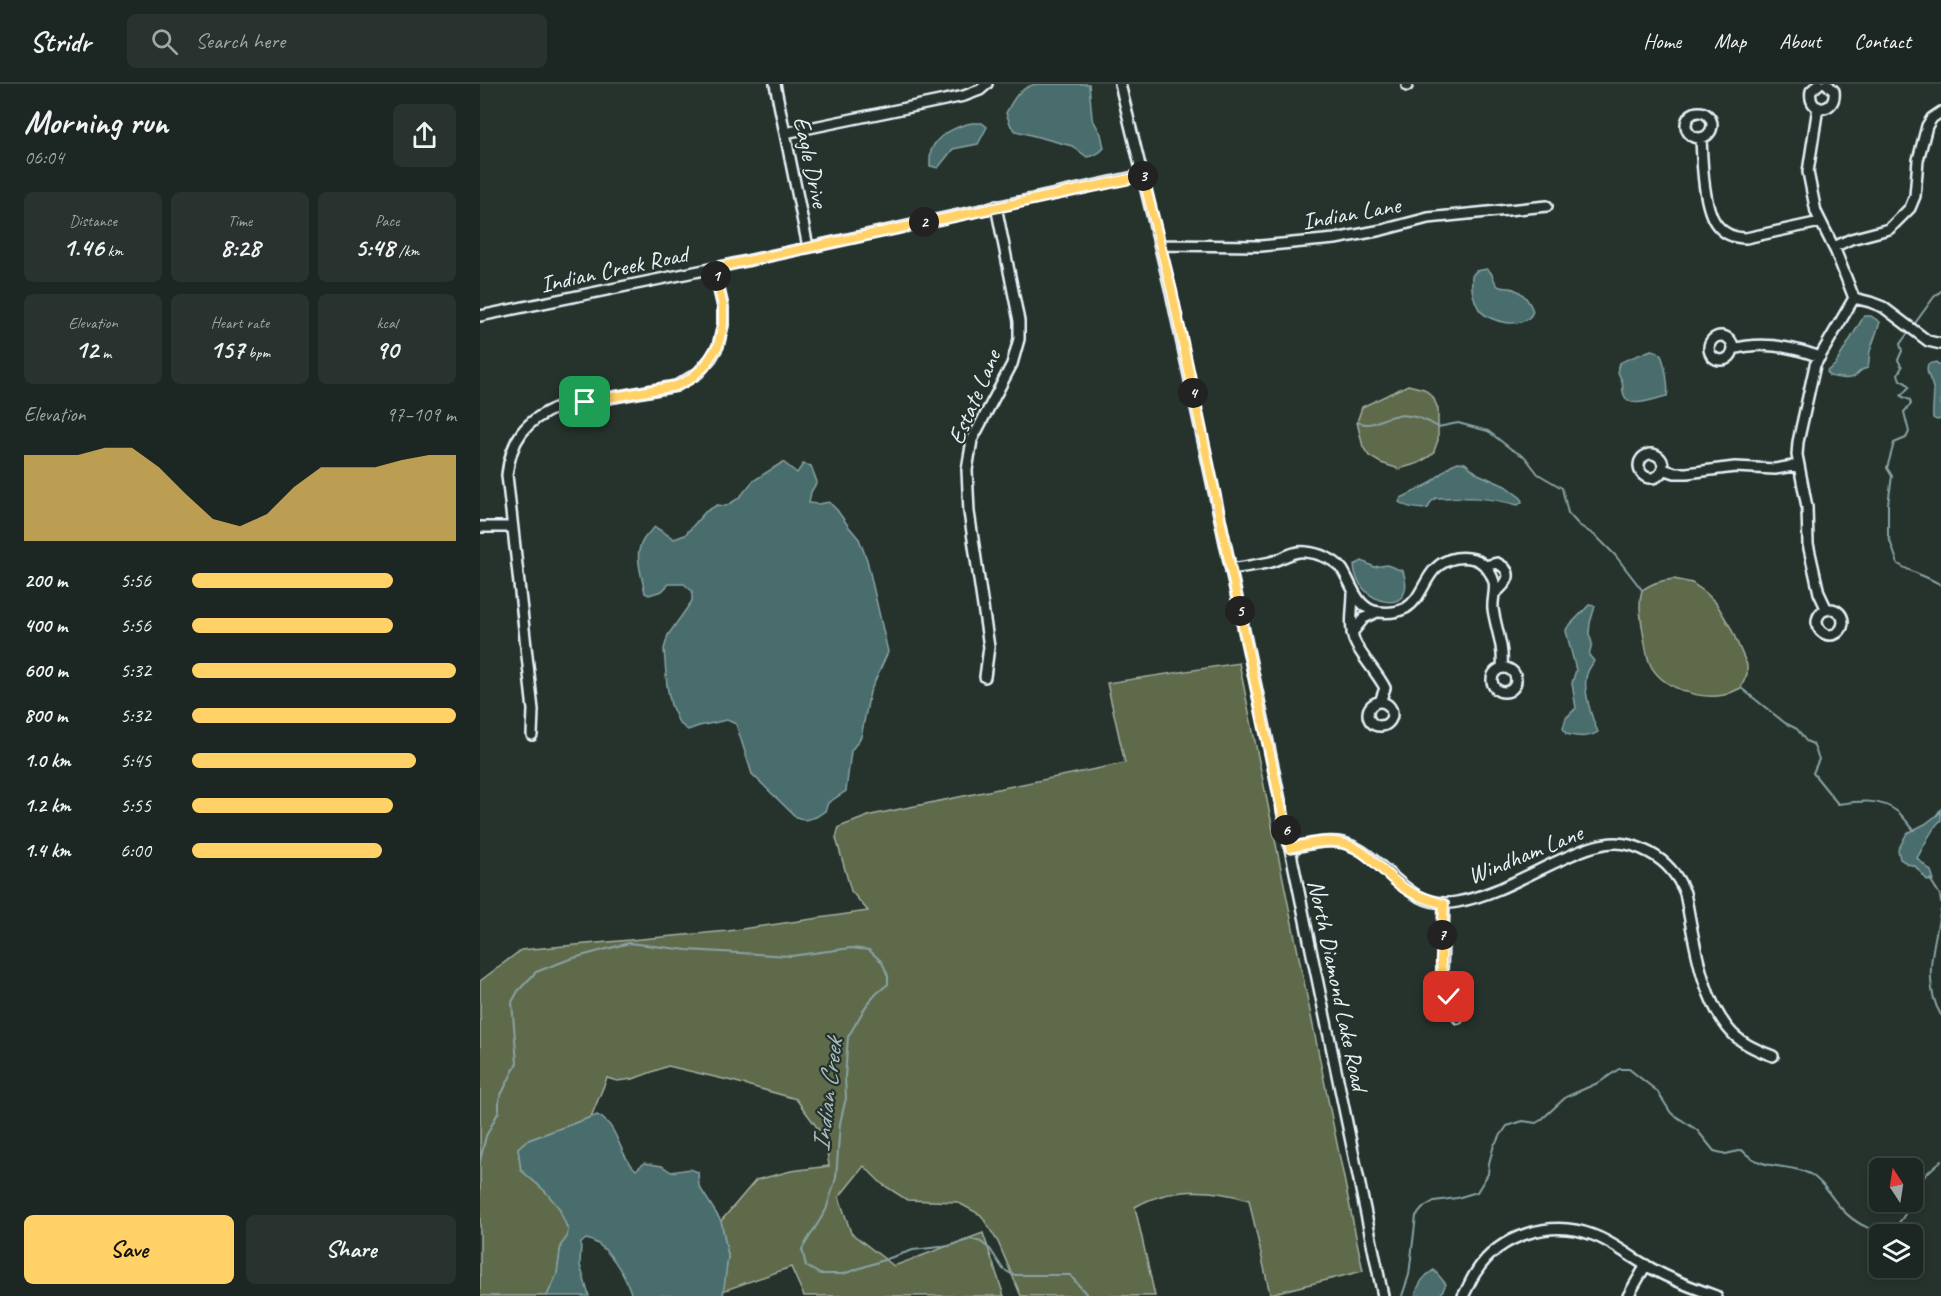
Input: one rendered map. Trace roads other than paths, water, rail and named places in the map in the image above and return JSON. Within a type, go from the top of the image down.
[{"type":"street","name":"Eagle Drive","points":[[775,84],[808,247]]},
{"type":"street","points":[[785,133],[964,96],[980,90],[987,84]]},
{"type":"street","name":"North Diamond Lake Road","points":[[1120,84],[1160,245],[1231,569],[1383,1296]]},
{"type":"street","points":[[1819,84],[1813,87],[1810,95],[1812,103],[1818,107],[1830,106],[1834,99],[1834,91],[1827,84]]},
{"type":"street","points":[[1818,107],[1808,172],[1816,212],[1834,248],[1854,298]]},
{"type":"street","points":[[1834,248],[1851,239],[1889,229],[1910,208],[1915,196],[1918,160],[1927,126],[1932,118],[1941,112]]},
{"type":"street","points":[[1701,138],[1703,175],[1711,214],[1715,224],[1721,229],[1735,238],[1746,238],[1820,222]]},
{"type":"street","name":"Indian Creek Road","points":[[480,316],[1143,176]]},
{"type":"street","name":"Estate Lane","points":[[985,676],[989,647],[969,512],[967,470],[972,440],[1008,374],[1019,339],[1019,321],[996,206]]},
{"type":"street","name":"Indian Lane","points":[[1160,245],[1261,246],[1335,239],[1428,218],[1547,206]]},
{"type":"street","points":[[532,735],[532,710],[507,475],[514,445],[531,421],[558,407],[676,386],[690,379],[704,367],[718,346],[723,325],[723,307],[714,268]]},
{"type":"street","points":[[1854,298],[1883,307],[1928,341],[1941,344]]},
{"type":"street","points":[[1827,610],[1819,593],[1808,544],[1807,507],[1799,465],[1798,442],[1815,365],[1854,298]]},
{"type":"street","points":[[1733,349],[1744,346],[1776,346],[1800,350],[1820,357]]},
{"type":"street","points":[[1663,469],[1675,473],[1687,473],[1735,467],[1775,469],[1799,465]]},
{"type":"street","points":[[480,527],[512,527]]},
{"type":"street","points":[[1231,569],[1274,561],[1298,552],[1307,552],[1329,559],[1341,567],[1353,593],[1369,609],[1377,612]]},
{"type":"street","points":[[1352,633],[1364,618],[1377,612],[1405,608],[1443,562],[1465,557],[1476,559],[1485,566],[1495,584],[1493,607],[1503,656],[1502,667]]},
{"type":"street","points":[[1485,566],[1497,563],[1505,567],[1508,573],[1505,586],[1494,594]]},
{"type":"street","points":[[1353,593],[1351,622],[1354,642],[1379,677],[1384,688],[1380,702]]},
{"type":"street","name":"Windham Lane","points":[[1290,848],[1326,841],[1353,847],[1365,853],[1401,886],[1425,899],[1444,904],[1479,896],[1580,851],[1604,844],[1637,846],[1664,862],[1681,883],[1703,980],[1718,1011],[1733,1034],[1752,1048],[1773,1056]]},
{"type":"street","points":[[1444,904],[1442,973],[1458,1018]]},
{"type":"street","points":[[1463,1296],[1476,1271],[1490,1255],[1519,1236],[1551,1228],[1590,1233],[1619,1247],[1673,1280],[1716,1296]]},
{"type":"street","points":[[1628,1296],[1646,1265]]},
{"type":"water","points":[[1036,84],[1089,84],[1092,118],[1101,134],[1104,148],[1087,157],[1072,146],[1016,131],[1011,126],[1006,113],[1018,94],[1025,88]]},
{"type":"water","points":[[982,123],[987,127],[978,144],[953,149],[938,168],[930,166],[931,151],[937,140],[960,126]]},
{"type":"water","points":[[1487,269],[1498,286],[1515,289],[1525,296],[1533,311],[1529,317],[1516,323],[1507,323],[1490,318],[1479,309],[1473,292],[1472,276],[1476,271]]},
{"type":"water","points":[[1864,316],[1871,316],[1880,322],[1870,351],[1868,368],[1849,378],[1829,376],[1827,371],[1835,365]]},
{"type":"water","points":[[1651,350],[1658,352],[1662,357],[1667,396],[1643,402],[1631,402],[1623,393],[1618,367],[1625,360]]},
{"type":"water","points":[[1936,362],[1941,367],[1941,419],[1937,420],[1933,418],[1934,391],[1927,371],[1928,364]]},
{"type":"water","points":[[783,462],[797,473],[803,464],[811,466],[817,482],[811,492],[809,503],[829,502],[859,539],[867,560],[888,652],[870,692],[861,737],[851,751],[846,791],[828,803],[825,811],[805,820],[796,817],[752,774],[736,724],[727,720],[688,730],[679,723],[671,705],[667,686],[664,649],[668,635],[692,601],[692,591],[684,584],[669,584],[662,591],[649,595],[645,593],[638,557],[642,542],[655,527],[674,539],[685,535],[705,512],[717,505],[726,506],[739,498],[753,481]]},
{"type":"water","points":[[1458,462],[1465,463],[1478,474],[1505,486],[1521,498],[1522,502],[1518,505],[1477,498],[1436,498],[1428,508],[1421,509],[1399,502],[1401,498],[1429,484],[1451,465]]},
{"type":"water","points":[[1362,561],[1374,567],[1387,565],[1403,571],[1406,586],[1402,596],[1395,601],[1385,601],[1375,598],[1365,590],[1357,579],[1354,565]]},
{"type":"water","points":[[1589,605],[1595,606],[1589,634],[1592,643],[1589,655],[1594,661],[1587,674],[1586,687],[1598,732],[1579,736],[1566,734],[1563,728],[1566,718],[1576,708],[1572,683],[1576,670],[1566,631]]},
{"type":"water","points":[[1941,812],[1941,820],[1917,858],[1931,871],[1934,880],[1928,881],[1915,866],[1900,859],[1898,850],[1907,833],[1925,824]]},
{"type":"water","points":[[597,1115],[612,1128],[628,1160],[636,1170],[644,1163],[662,1166],[671,1172],[690,1169],[698,1172],[699,1186],[721,1221],[728,1256],[723,1296],[632,1296],[621,1271],[609,1254],[602,1247],[586,1239],[581,1243],[580,1265],[589,1296],[547,1296],[557,1274],[561,1245],[567,1237],[568,1230],[559,1208],[545,1191],[521,1170],[518,1148],[526,1141]]},
{"type":"water","points":[[1434,1270],[1446,1284],[1440,1296],[1415,1296],[1422,1281]]},
{"type":"waterway","points":[[1913,326],[1941,291]]},
{"type":"waterway","points":[[1910,330],[1900,344],[1902,351],[1898,360],[1902,367],[1898,374],[1900,380],[1909,387],[1901,396],[1910,400],[1911,404],[1904,412],[1909,432],[1906,438],[1894,443],[1887,468],[1892,476],[1888,504],[1888,535],[1898,564],[1941,585]]},
{"type":"waterway","points":[[1357,422],[1371,424],[1393,416],[1405,415],[1422,419],[1438,427],[1458,423],[1488,431],[1525,457],[1538,474],[1562,488],[1568,513],[1615,555],[1642,590]]},
{"type":"waterway","points":[[1741,688],[1785,723],[1797,729],[1806,741],[1813,744],[1819,759],[1813,773],[1838,804],[1861,802],[1884,804],[1898,812],[1914,830]]},
{"type":"waterway","points":[[1936,816],[1941,809]]},
{"type":"waterway","points":[[1930,879],[1940,895],[1941,903]]},
{"type":"waterway","points":[[1941,910],[1931,963],[1932,990],[1941,1015]]},
{"type":"waterway","name":"Indian Creek","points":[[480,1161],[486,1136],[499,1111],[499,1099],[517,1063],[512,1002],[518,991],[536,972],[570,959],[629,943],[687,950],[791,956],[851,948],[869,950],[882,962],[888,976],[888,984],[866,1006],[848,1037],[846,1098],[840,1123],[836,1178],[826,1210],[802,1249],[806,1266],[820,1274],[843,1274],[913,1250],[949,1246],[971,1239],[981,1242],[990,1249],[1003,1269],[1013,1275],[1070,1275],[1088,1296]]},
{"type":"waterway","name":"Indian Creek","points":[[1402,1296],[1409,1275],[1416,1216],[1424,1207],[1434,1201],[1477,1192],[1488,1174],[1494,1145],[1507,1126],[1523,1121],[1536,1123],[1566,1097],[1600,1082],[1619,1069],[1629,1069],[1657,1091],[1671,1113],[1697,1130],[1714,1151],[1726,1154],[1742,1150],[1750,1157],[1766,1164],[1801,1170],[1810,1174],[1819,1181],[1846,1213],[1859,1223],[1875,1230],[1883,1231],[1897,1225],[1906,1212]]},
{"type":"waterway","name":"Indian Creek","points":[[1923,1178],[1941,1161]]}]
